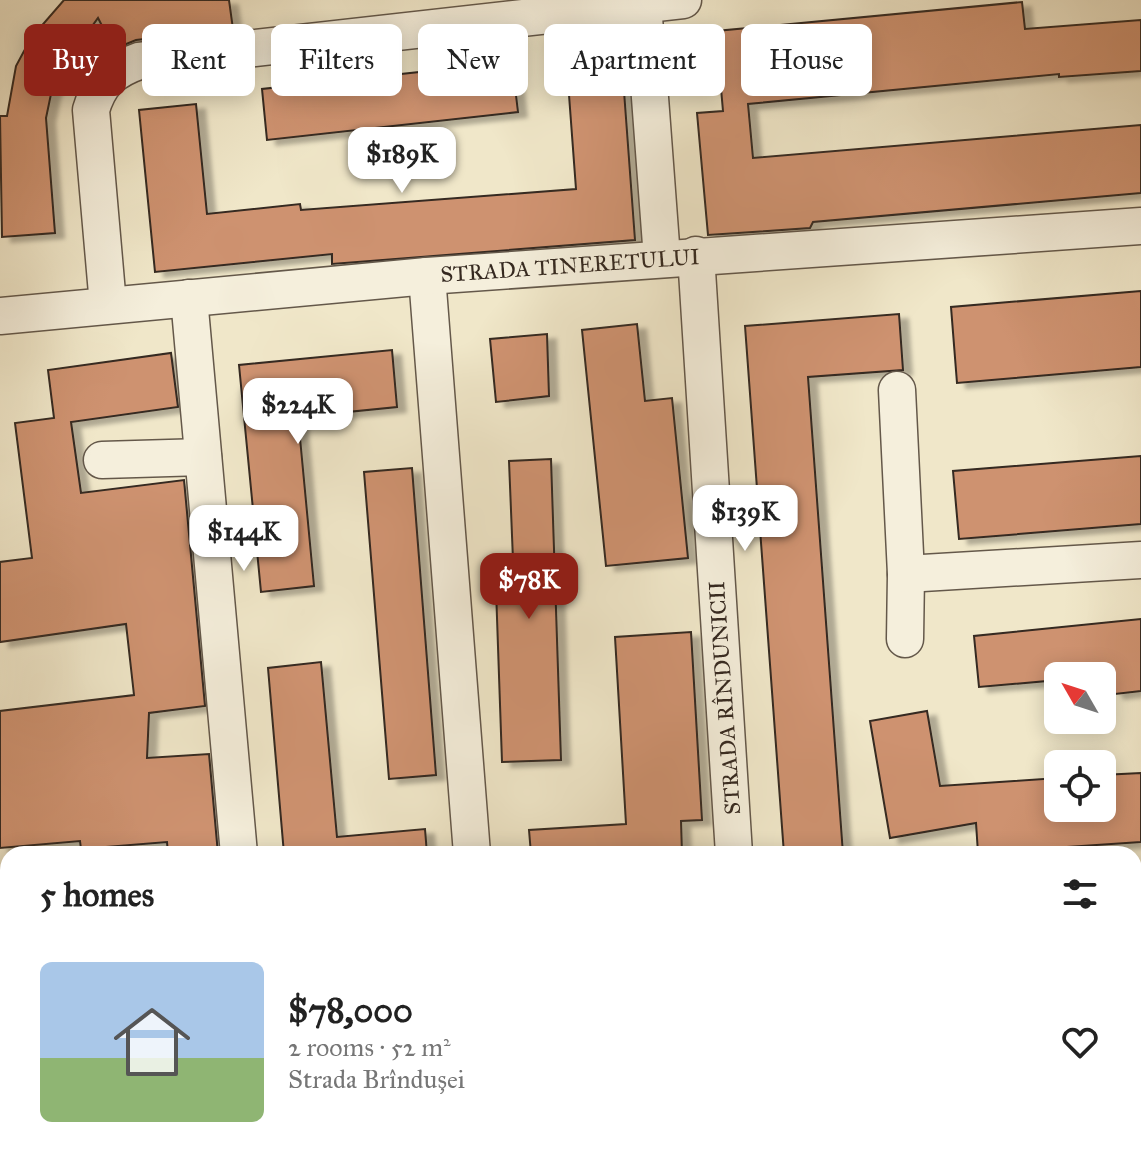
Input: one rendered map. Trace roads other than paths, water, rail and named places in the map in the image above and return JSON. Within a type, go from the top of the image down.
[{"type":"street","points":[[108,305],[91,110],[96,93],[106,78],[123,67],[139,61],[683,0]]},
{"type":"street","name":"STRADA RÎNDUNICII","points":[[643,4],[679,257],[733,846]]},
{"type":"street","name":"STRADA TINERETULUI","points":[[0,316],[427,276],[1141,226]]},
{"type":"street","points":[[427,276],[471,846]]},
{"type":"street","points":[[189,298],[238,846]]},
{"type":"street","points":[[897,390],[906,574],[905,639]]},
{"type":"street","points":[[102,460],[203,457]]},
{"type":"street","points":[[906,574],[1141,560]]}]
